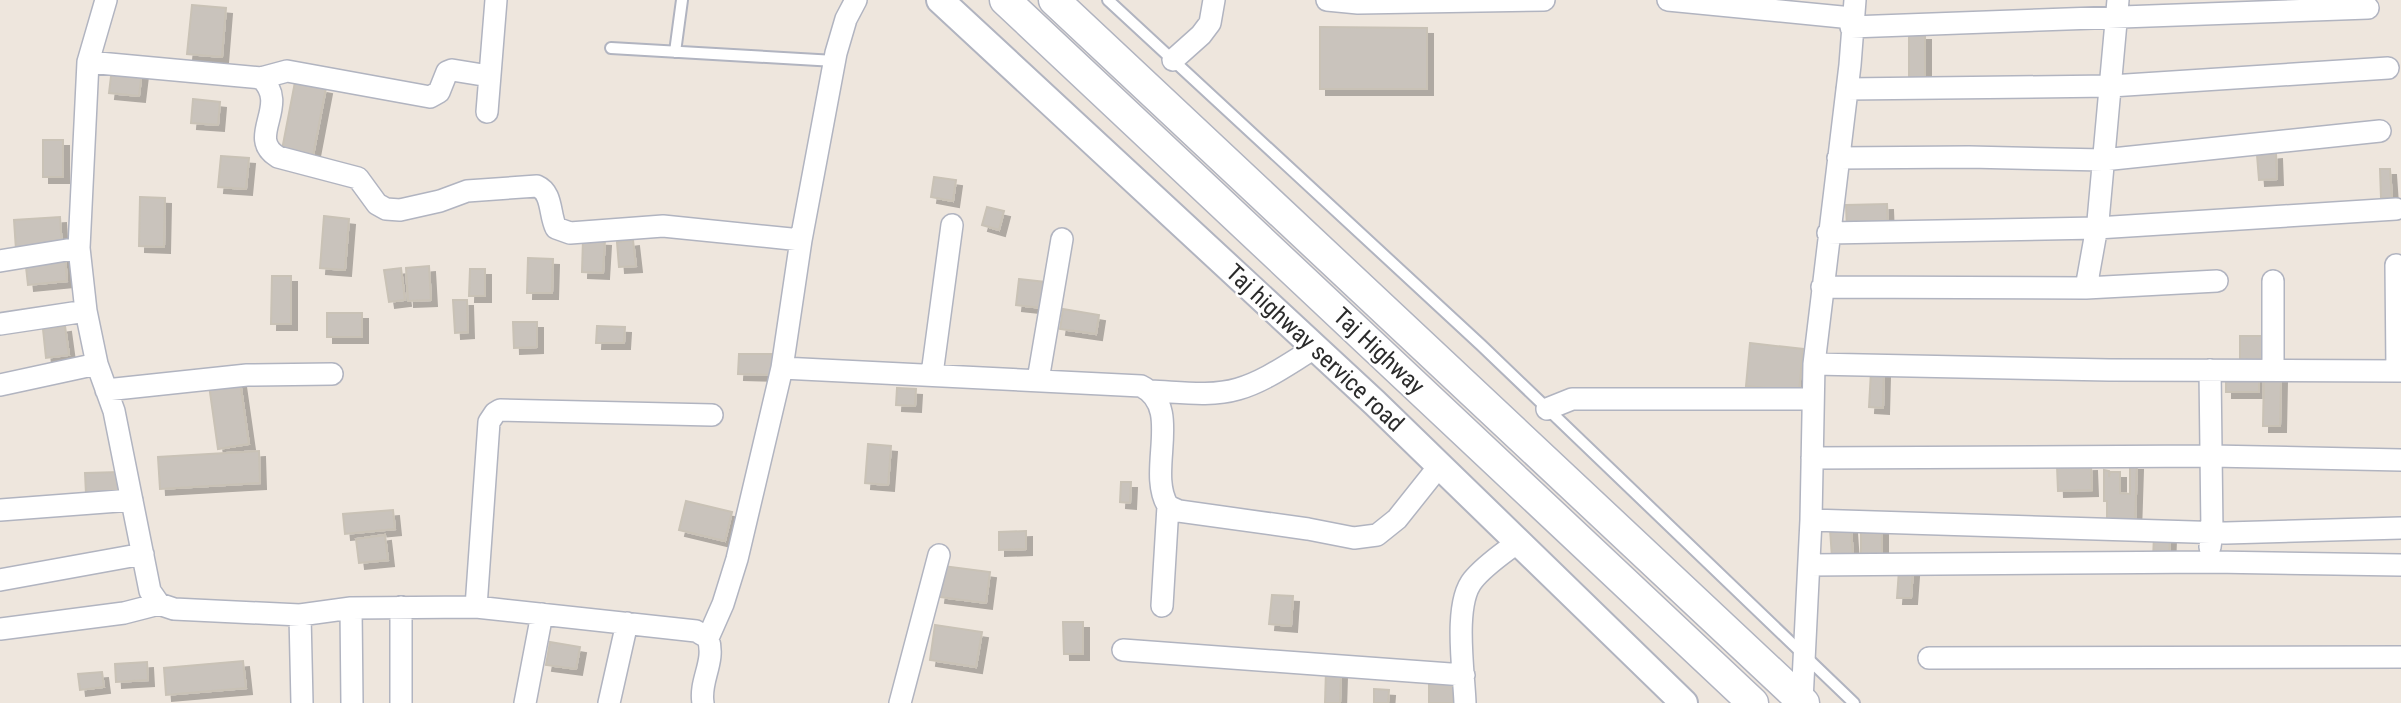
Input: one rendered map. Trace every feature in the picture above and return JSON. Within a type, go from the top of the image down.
[{"type":"main road","name":"Taj Highway","points":[[1004,0],[1753,703]]},
{"type":"main road","points":[[1054,0],[1803,702]]},
{"type":"street","points":[[106,0],[88,62],[79,248],[86,311],[97,364],[114,411],[150,591],[159,604]]},
{"type":"street","points":[[487,112],[496,0]]},
{"type":"street","points":[[708,638],[723,604],[737,559],[782,368],[801,240],[835,61],[846,19],[856,0]]},
{"type":"street","name":"Taj highway service road","points":[[940,0],[1440,465],[1684,703]]},
{"type":"street","points":[[1173,61],[1210,23],[1214,0]]},
{"type":"street","points":[[1328,0],[1358,3],[1544,0]]},
{"type":"street","points":[[1668,0],[1853,15],[2117,8],[2368,8]]},
{"type":"street","points":[[2086,288],[2097,228],[2117,8]]},
{"type":"street","points":[[1803,702],[1814,364],[1847,89],[1853,15]]},
{"type":"street","points":[[88,62],[261,78],[287,71],[430,97],[439,92],[447,72],[452,70],[489,76]]},
{"type":"street","points":[[1847,89],[2111,86],[2388,68]]},
{"type":"street","points":[[261,78],[273,98],[265,137],[267,147],[272,153],[278,157],[358,178],[377,204],[386,209],[400,210],[440,201],[467,191],[537,186],[542,188],[548,198],[556,228],[569,233],[663,226],[801,240]]},
{"type":"street","points":[[1838,158],[2103,160],[2380,131]]},
{"type":"street","points":[[1829,233],[2097,228],[2396,209]]},
{"type":"street","points":[[932,374],[952,225]]},
{"type":"street","points":[[1038,380],[1062,239]]},
{"type":"street","points":[[0,261],[79,248]]},
{"type":"street","points":[[1814,364],[2399,370],[2396,265]]},
{"type":"street","points":[[1822,287],[2086,288],[2217,281]]},
{"type":"street","points":[[2273,281],[2273,369]]},
{"type":"street","points":[[0,324],[86,311]]},
{"type":"street","points":[[782,368],[1140,386],[1152,391],[1219,392],[1239,389],[1265,378],[1315,348]]},
{"type":"street","points":[[0,385],[97,364]]},
{"type":"street","points":[[2210,370],[2212,562]]},
{"type":"street","points":[[106,390],[247,375],[332,374]]},
{"type":"street","points":[[1152,391],[1157,397],[1162,417],[1161,491],[1168,506],[1162,606]]},
{"type":"street","points":[[1547,409],[1572,399],[1813,399]]},
{"type":"street","points":[[476,607],[489,422],[495,413],[500,410],[712,415]]},
{"type":"street","points":[[1812,458],[2211,456],[2401,460]]},
{"type":"street","points":[[1168,506],[1179,511],[1308,528],[1354,538],[1377,535],[1397,519],[1440,465]]},
{"type":"street","points":[[0,510],[132,500]]},
{"type":"street","points":[[1811,520],[2212,532],[2401,528]]},
{"type":"street","points":[[1465,703],[1464,599],[1471,582],[1486,566],[1519,541]]},
{"type":"street","points":[[0,580],[143,554]]},
{"type":"street","points":[[900,703],[939,555]]},
{"type":"street","points":[[1809,565],[2212,562],[2401,565]]},
{"type":"street","points":[[0,629],[124,613],[159,604],[174,609],[300,615],[351,608],[476,607],[696,631],[708,638],[712,650],[702,695],[703,703]]},
{"type":"street","points":[[401,607],[401,703]]},
{"type":"street","points":[[351,608],[352,703]]},
{"type":"street","points":[[525,703],[542,614]]},
{"type":"street","points":[[300,615],[302,703]]},
{"type":"street","points":[[609,703],[627,623]]},
{"type":"street","points":[[1123,650],[1464,675]]},
{"type":"street","points":[[1929,658],[2401,657]]},
{"type":"lane","points":[[675,52],[682,0]]},
{"type":"lane","points":[[1108,0],[1547,409],[1854,703]]},
{"type":"lane","points":[[611,48],[835,61]]},
{"type":"building","points":[[192,5],[226,8],[222,57],[187,54]]},
{"type":"building","points":[[1320,27],[1427,28],[1427,89],[1320,89]]},
{"type":"building","points":[[1909,34],[1925,34],[1925,87],[1909,87]]},
{"type":"building","points":[[112,68],[142,71],[139,96],[109,93]]},
{"type":"building","points":[[295,82],[326,88],[312,161],[281,155]]},
{"type":"building","points":[[193,99],[220,102],[218,125],[191,123]]},
{"type":"building","points":[[43,140],[63,140],[63,177],[43,177]]},
{"type":"building","points":[[2276,153],[2277,179],[2259,180],[2257,155]]},
{"type":"building","points":[[221,156],[249,158],[246,189],[218,187]]},
{"type":"building","points":[[2380,169],[2390,169],[2392,198],[2381,198]]},
{"type":"building","points":[[934,177],[956,180],[953,201],[931,197]]},
{"type":"building","points":[[140,197],[165,198],[164,247],[139,246]]},
{"type":"building","points":[[1887,204],[1888,228],[1847,229],[1846,205]]},
{"type":"building","points":[[987,207],[1004,211],[999,230],[982,225]]},
{"type":"building","points":[[324,216],[349,219],[345,270],[320,268]]},
{"type":"building","points":[[60,217],[62,248],[16,250],[14,220]]},
{"type":"building","points":[[583,239],[605,240],[603,273],[582,272]]},
{"type":"building","points":[[633,240],[636,266],[619,267],[617,242]]},
{"type":"building","points":[[65,255],[67,281],[28,285],[25,258]]},
{"type":"building","points":[[528,258],[553,259],[552,293],[527,293]]},
{"type":"building","points":[[429,266],[431,300],[408,301],[406,268]]},
{"type":"building","points":[[401,268],[405,300],[389,302],[384,270]]},
{"type":"building","points":[[470,269],[485,269],[485,296],[469,296]]},
{"type":"building","points":[[272,276],[291,276],[291,324],[271,324]]},
{"type":"building","points":[[1019,279],[1045,282],[1042,308],[1016,305]]},
{"type":"building","points":[[453,300],[467,300],[468,332],[455,333]]},
{"type":"building","points":[[1063,309],[1099,315],[1096,334],[1060,329]]},
{"type":"building","points":[[327,313],[362,313],[362,337],[327,337]]},
{"type":"building","points":[[513,322],[537,322],[537,347],[514,348]]},
{"type":"building","points":[[65,326],[69,355],[46,358],[43,329]]},
{"type":"building","points":[[597,326],[625,327],[624,343],[596,343]]},
{"type":"building","points":[[2240,336],[2266,336],[2266,363],[2240,363]]},
{"type":"building","points":[[1750,343],[1803,349],[1799,391],[1746,386]]},
{"type":"building","points":[[739,354],[776,354],[776,375],[738,374]]},
{"type":"building","points":[[1871,371],[1884,371],[1883,408],[1869,407]]},
{"type":"building","points":[[2226,372],[2259,372],[2259,392],[2226,392]]},
{"type":"building","points":[[2264,374],[2281,375],[2280,426],[2263,426]]},
{"type":"building","points":[[240,381],[249,444],[218,449],[209,385]]},
{"type":"building","points":[[897,388],[916,389],[915,406],[896,405]]},
{"type":"building","points":[[868,444],[891,446],[888,485],[865,483]]},
{"type":"building","points":[[259,451],[260,483],[160,489],[158,457]]},
{"type":"building","points":[[2130,464],[2137,464],[2135,526],[2107,525],[2104,470],[2109,471],[2109,477],[2110,472],[2120,472],[2120,493],[2130,494]]},
{"type":"building","points":[[2091,465],[2092,490],[2058,491],[2057,466]]},
{"type":"building","points":[[120,472],[121,493],[86,494],[85,473]]},
{"type":"building","points":[[1121,482],[1131,482],[1130,503],[1120,502]]},
{"type":"building","points":[[686,501],[732,512],[725,541],[679,530]]},
{"type":"building","points":[[393,510],[395,529],[345,534],[343,514]]},
{"type":"building","points":[[1851,527],[1853,556],[1832,558],[1830,529]]},
{"type":"building","points":[[1882,527],[1882,555],[1861,555],[1861,528]]},
{"type":"building","points":[[1026,531],[1026,549],[999,550],[999,532]]},
{"type":"building","points":[[2154,534],[2170,534],[2169,562],[2153,561]]},
{"type":"building","points":[[385,535],[388,560],[359,563],[356,539]]},
{"type":"building","points":[[943,566],[990,572],[986,603],[939,597]]},
{"type":"building","points":[[1899,570],[1913,571],[1911,598],[1897,598]]},
{"type":"building","points":[[1272,595],[1293,596],[1291,626],[1269,624]]},
{"type":"building","points":[[1063,622],[1083,622],[1083,654],[1064,654]]},
{"type":"building","points":[[935,625],[982,632],[976,667],[930,660]]},
{"type":"building","points":[[550,642],[580,647],[576,669],[546,665]]},
{"type":"building","points":[[243,661],[246,688],[166,695],[164,668]]},
{"type":"building","points":[[147,662],[148,680],[116,682],[115,664]]},
{"type":"building","points":[[1326,670],[1341,671],[1340,703],[1325,703]]},
{"type":"building","points":[[102,672],[104,687],[80,690],[78,674]]},
{"type":"building","points":[[1429,678],[1453,678],[1453,703],[1429,703]]},
{"type":"building","points":[[1374,689],[1389,690],[1388,703],[1374,703]]}]
